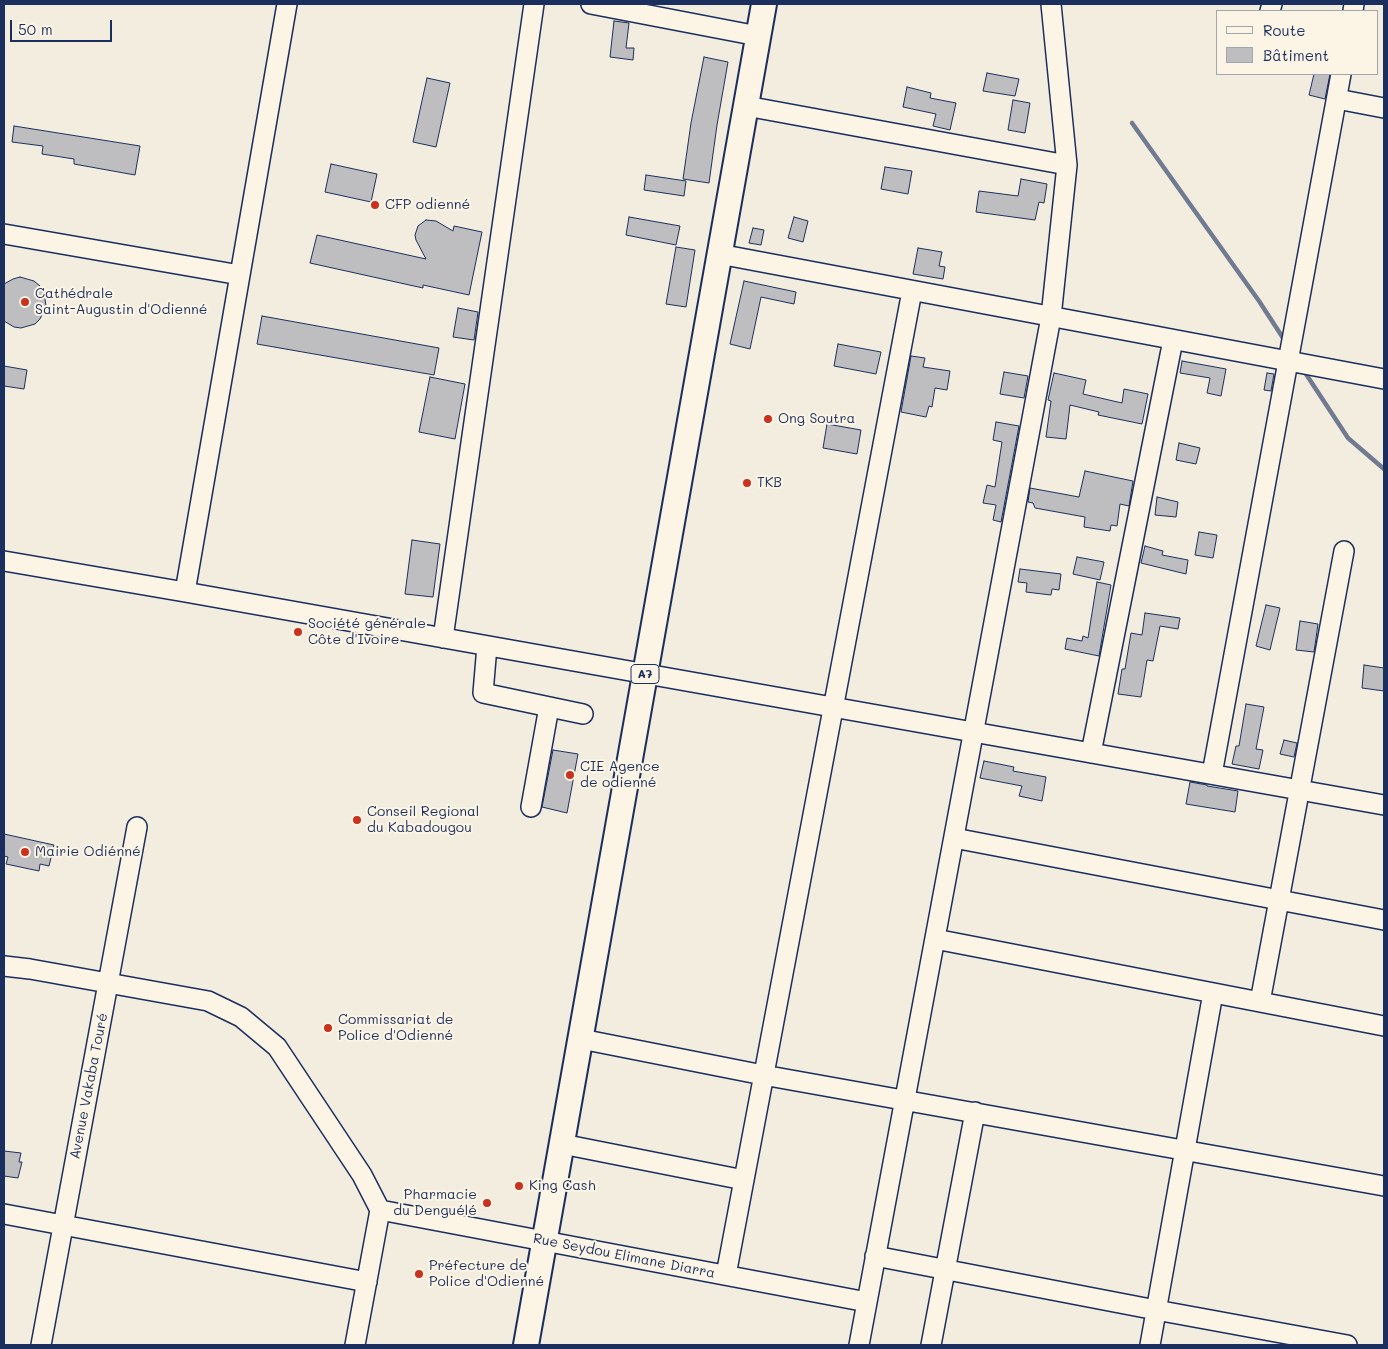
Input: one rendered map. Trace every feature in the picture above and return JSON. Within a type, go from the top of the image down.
[{"type":"main road","name":"A7","points":[[526,1345],[764,4]]},
{"type":"street","points":[[185,592],[287,4]]},
{"type":"street","points":[[444,638],[534,4]]},
{"type":"street","points":[[591,4],[758,36]]},
{"type":"street","points":[[859,1345],[1051,317],[1067,165],[1052,4]]},
{"type":"street","points":[[1212,774],[1341,75]]},
{"type":"street","points":[[1337,99],[1384,108]]},
{"type":"street","points":[[746,106],[1067,165]]},
{"type":"street","points":[[4,234],[240,275]]},
{"type":"street","points":[[719,254],[1384,379]]},
{"type":"street","points":[[726,1275],[912,291]]},
{"type":"street","points":[[1091,753],[1173,340]]},
{"type":"street","points":[[1260,1002],[1344,551]]},
{"type":"street","points":[[4,561],[1384,805]]},
{"type":"street","points":[[487,646],[483,693],[583,714]]},
{"type":"street","points":[[531,807],[549,708]]},
{"type":"street","name":"Avenue Vakaba Touré","points":[[41,1345],[138,827]]},
{"type":"street","points":[[954,838],[1384,920]]},
{"type":"street","points":[[935,939],[1384,1026]]},
{"type":"street","points":[[4,966],[30,969],[208,1002],[241,1016],[277,1047],[362,1175],[380,1210],[355,1345]]},
{"type":"street","points":[[1150,1345],[1213,993]]},
{"type":"street","points":[[581,1038],[764,1075],[1384,1186]]},
{"type":"street","points":[[931,1345],[974,1112]]},
{"type":"street","points":[[562,1144],[744,1180]]},
{"type":"street","name":"Rue Seydou Elimane Diarra","points":[[380,1210],[867,1302]]},
{"type":"street","points":[[4,1214],[367,1282]]},
{"type":"street","points":[[876,1256],[1348,1345]]},
{"type":"building","points":[[614,21],[629,23],[626,48],[634,48],[633,60],[610,57]]},
{"type":"building","points":[[704,57],[728,62],[709,183],[683,179],[691,123]]},
{"type":"building","points":[[987,73],[1019,79],[1015,96],[983,91]]},
{"type":"building","points":[[1314,75],[1330,75],[1325,99],[1309,95]]},
{"type":"building","points":[[427,78],[450,83],[436,147],[413,142]]},
{"type":"building","points":[[907,87],[931,93],[930,98],[956,103],[950,130],[933,126],[936,114],[903,107]]},
{"type":"building","points":[[1013,100],[1030,103],[1025,133],[1008,130]]},
{"type":"building","points":[[14,126],[140,146],[135,175],[74,164],[74,159],[42,154],[43,146],[12,142]]},
{"type":"building","points":[[331,164],[377,174],[371,202],[325,192]]},
{"type":"building","points":[[885,167],[912,171],[908,194],[881,189]]},
{"type":"building","points":[[646,175],[686,181],[684,196],[644,190]]},
{"type":"building","points":[[1021,179],[1047,184],[1044,203],[1039,202],[1035,220],[976,212],[979,191],[1018,196]]},
{"type":"building","points":[[629,217],[680,226],[676,245],[626,235]]},
{"type":"building","points":[[794,217],[808,221],[803,242],[788,238]]},
{"type":"building","points":[[426,220],[436,221],[453,231],[454,226],[482,232],[469,295],[423,285],[423,288],[310,263],[317,235],[426,259],[415,235],[418,226]]},
{"type":"building","points":[[753,228],[764,230],[761,245],[749,243]]},
{"type":"building","points":[[676,247],[695,250],[686,307],[666,304]]},
{"type":"building","points":[[918,248],[942,252],[939,266],[945,267],[943,279],[913,274]]},
{"type":"building","name":"Cathédrale Saint-Augustin d'Odienné","points":[[20,277],[34,281],[40,286],[46,306],[40,319],[35,324],[21,328],[14,327],[4,321],[4,284]]},
{"type":"building","points":[[744,281],[796,292],[794,304],[761,297],[750,349],[730,344]]},
{"type":"building","points":[[458,308],[478,312],[474,340],[453,337]]},
{"type":"building","points":[[262,316],[439,348],[434,375],[257,344]]},
{"type":"building","points":[[838,344],[881,352],[876,374],[834,366]]},
{"type":"building","points":[[911,356],[925,358],[923,367],[950,371],[947,390],[935,388],[932,407],[929,406],[926,417],[901,412]]},
{"type":"building","points":[[1182,361],[1226,369],[1221,396],[1207,393],[1210,378],[1180,373]]},
{"type":"building","points":[[4,366],[27,370],[24,389],[4,386]]},
{"type":"building","points":[[1004,372],[1028,376],[1024,398],[1000,394]]},
{"type":"building","points":[[1054,373],[1086,380],[1083,394],[1122,403],[1124,389],[1148,394],[1142,424],[1098,415],[1099,412],[1070,405],[1066,439],[1046,437],[1051,401],[1048,400]]},
{"type":"building","points":[[1267,373],[1274,374],[1271,391],[1264,390]]},
{"type":"building","points":[[430,377],[465,384],[455,439],[419,432]]},
{"type":"building","points":[[996,422],[1019,426],[1001,522],[993,520],[996,505],[983,503],[987,485],[995,487],[1002,442],[993,440]]},
{"type":"building","points":[[827,424],[861,430],[857,454],[823,448]]},
{"type":"building","points":[[1179,443],[1200,448],[1196,464],[1176,460]]},
{"type":"building","points":[[1085,471],[1133,481],[1129,506],[1120,504],[1117,526],[1111,525],[1110,531],[1084,527],[1085,517],[1035,508],[1033,503],[1028,502],[1030,488],[1079,497]]},
{"type":"building","points":[[1157,497],[1178,502],[1176,517],[1155,515]]},
{"type":"building","points":[[1199,532],[1217,535],[1213,558],[1195,555]]},
{"type":"building","points":[[412,540],[440,544],[433,597],[405,594]]},
{"type":"building","points":[[1145,546],[1163,551],[1162,555],[1188,560],[1186,574],[1141,563]]},
{"type":"building","points":[[1077,557],[1104,562],[1100,580],[1073,574]]},
{"type":"building","points":[[1020,569],[1061,574],[1059,590],[1052,589],[1051,595],[1026,592],[1027,583],[1018,582]]},
{"type":"building","points":[[1097,582],[1111,585],[1099,656],[1065,649],[1067,638],[1082,641],[1083,636],[1088,638]]},
{"type":"building","points":[[1266,605],[1280,608],[1270,650],[1256,646]]},
{"type":"building","points":[[1145,613],[1180,618],[1178,629],[1160,626],[1153,661],[1147,660],[1141,697],[1118,694],[1122,669],[1125,669],[1131,633],[1142,635]]},
{"type":"building","points":[[1300,621],[1318,624],[1314,652],[1296,650]]},
{"type":"building","points":[[1364,665],[1384,668],[1384,691],[1362,688]]},
{"type":"building","points":[[1246,704],[1264,707],[1256,749],[1263,750],[1259,769],[1232,764],[1236,746],[1239,746]]},
{"type":"building","points":[[1284,740],[1297,743],[1294,757],[1280,754]]},
{"type":"building","points":[[553,750],[578,754],[567,813],[542,807]]},
{"type":"building","points":[[984,761],[1014,767],[1013,771],[1046,777],[1042,801],[1019,796],[1022,786],[980,778]]},
{"type":"building","points":[[1190,782],[1238,791],[1235,812],[1186,804]]},
{"type":"building","points":[[4,834],[54,845],[49,866],[40,864],[39,871],[6,864],[8,857],[4,856]]},
{"type":"building","points":[[4,1151],[21,1153],[19,1162],[22,1162],[18,1178],[4,1176]]},
{"type":"waterway","points":[[1132,123],[1259,301],[1285,341]]},
{"type":"waterway","points":[[1304,371],[1348,438],[1384,469]]},
{"type":"place","name":"CFP odienné","points":[[375,205]]},
{"type":"place","name":"Cathédrale Saint-Augustin d'Odienné","points":[[25,302]]},
{"type":"place","name":"Ong Soutra","points":[[768,419]]},
{"type":"place","name":"TKB","points":[[747,483]]},
{"type":"place","name":"Société générale Côte d'Ivoire","points":[[298,632]]},
{"type":"place","name":"CIE Agence de odienné","points":[[570,775]]},
{"type":"place","name":"Conseil Regional du Kabadougou","points":[[357,820]]},
{"type":"place","name":"Mairie Odiénné","points":[[25,852]]},
{"type":"place","name":"Commissariat de Police d'Odienné","points":[[328,1028]]},
{"type":"place","name":"King Cash","points":[[519,1186]]},
{"type":"place","name":"Pharmacie du Denguélé","points":[[487,1203]]},
{"type":"place","name":"Préfecture de Police d'Odienné","points":[[419,1274]]}]
